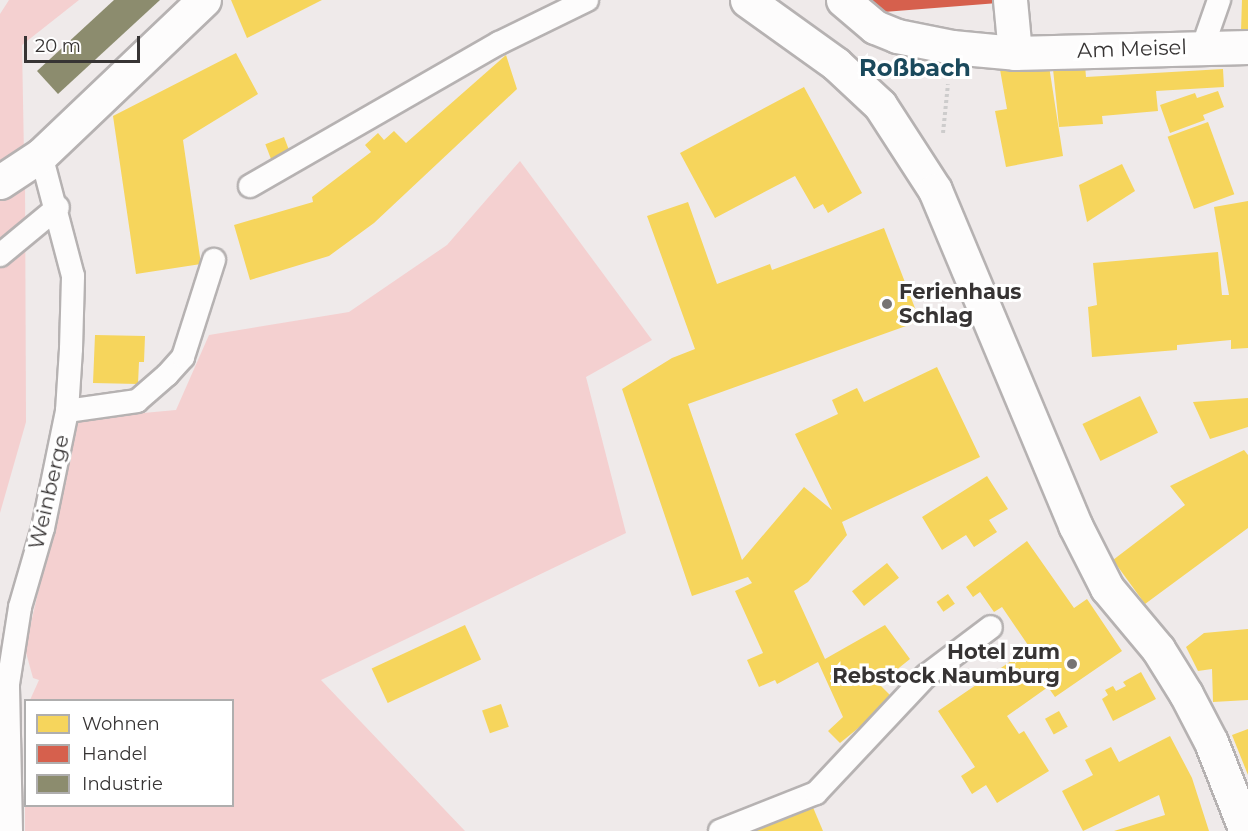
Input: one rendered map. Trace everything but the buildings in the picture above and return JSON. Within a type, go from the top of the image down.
[{"type":"street","points":[[0,182],[41,154],[204,0]]},
{"type":"street","points":[[747,0],[836,64],[880,105],[935,190],[1075,525],[1107,588],[1158,649],[1186,694],[1211,742],[1246,831]]},
{"type":"street","name":"Am Meisel","points":[[843,0],[875,27],[897,36],[952,47],[1015,52],[1248,46]]},
{"type":"street","points":[[1010,0],[1015,52]]},
{"type":"lane","points":[[249,186],[499,43],[587,0]]},
{"type":"lane","points":[[1203,46],[1219,0]]},
{"type":"lane","name":"Weinberge","points":[[11,831],[8,684],[20,607],[43,528],[67,411],[73,276],[58,207],[41,154]]},
{"type":"lane","points":[[0,255],[58,207]]},
{"type":"lane","points":[[67,411],[137,401],[167,375],[183,357],[214,260]]},
{"type":"lane","points":[[720,831],[816,793],[926,676],[990,627]]},
{"type":"path","points":[[935,190],[952,47]]},
{"type":"shaded area","points":[[9,0],[79,0],[22,45],[24,156],[0,170],[0,14]]},
{"type":"shaded area","points":[[520,161],[652,340],[586,377],[626,533],[321,680],[465,831],[25,831],[25,807],[234,807],[234,699],[30,699],[39,680],[33,678],[25,649],[78,419],[176,410],[209,335],[349,312],[447,245]]},
{"type":"shaded area","points":[[25,180],[26,422],[0,513],[0,196]]},
{"type":"place","name":"Ferienhaus Schlag","points":[[887,304]]},
{"type":"place","name":"Hotel zum Rebstock Naumburg","points":[[1072,664]]},
{"type":"district","name":"Roßbach","points":[[915,68]]}]
